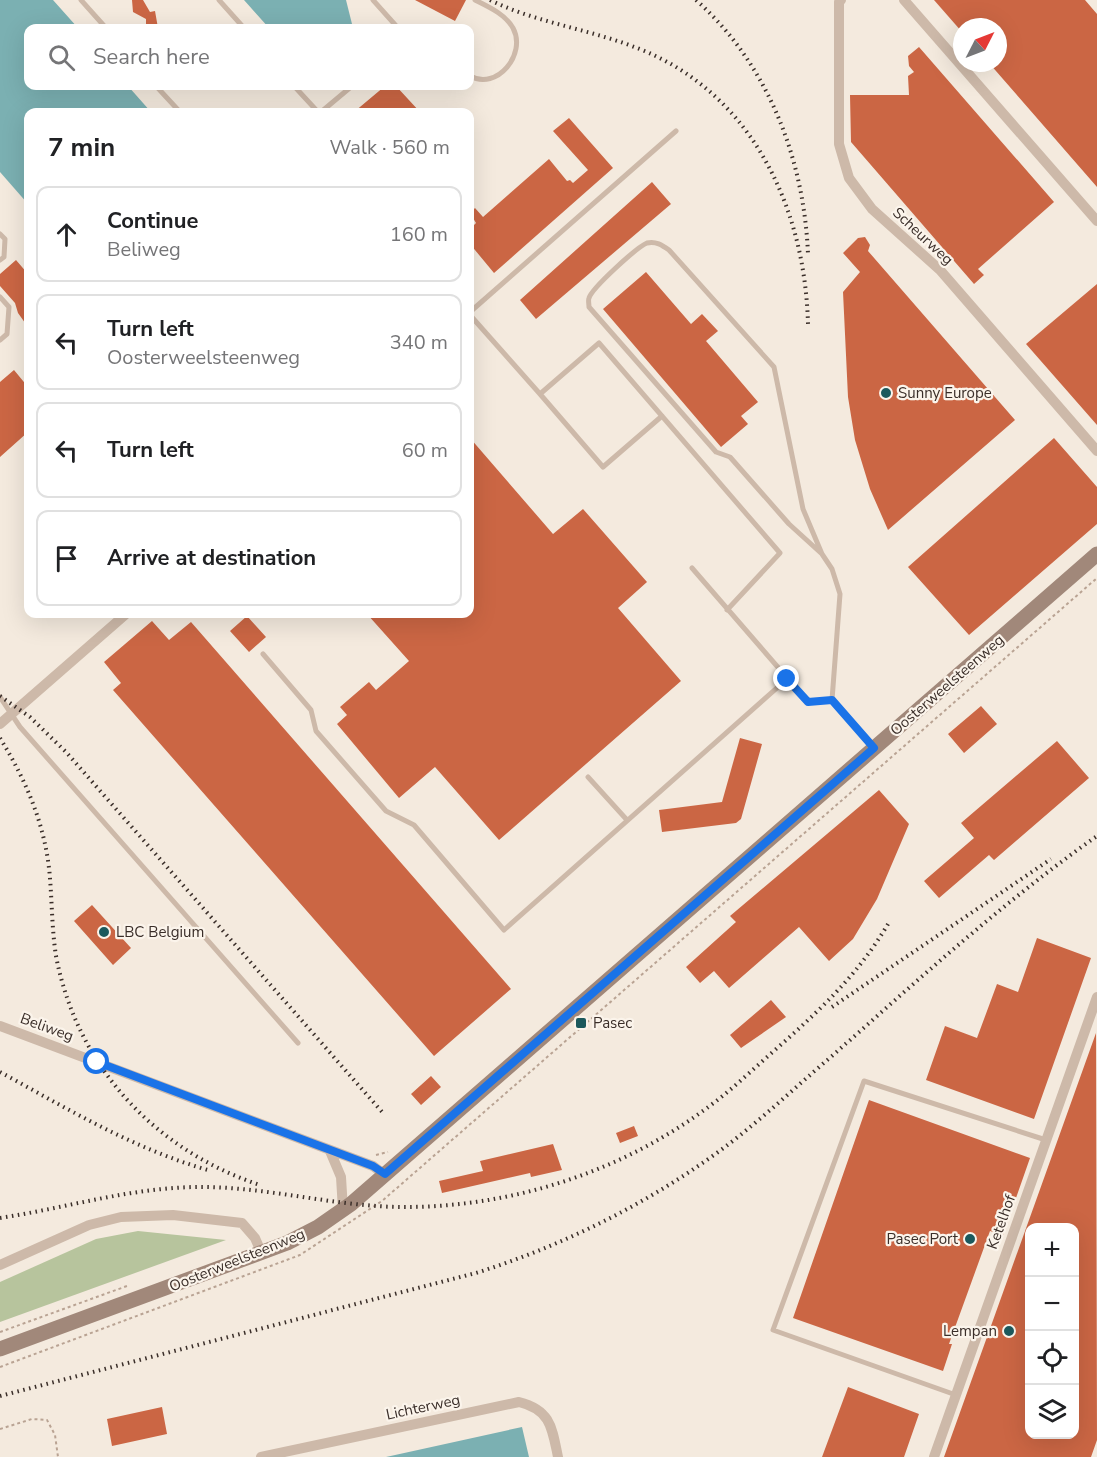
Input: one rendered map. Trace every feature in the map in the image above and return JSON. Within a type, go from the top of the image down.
[{"type":"main road","name":"Oosterweelsteenweg","points":[[0,1349],[262,1254],[308,1232],[343,1210],[1097,554]]},
{"type":"street","name":"Scheurweg","points":[[841,0],[839,2],[839,144],[849,178],[872,209],[940,270],[1097,451]]},
{"type":"street","points":[[904,0],[1097,221]]},
{"type":"street","points":[[0,724],[121,618]]},
{"type":"street","name":"Ketelhof","points":[[934,1457],[1097,997]]},
{"type":"street","name":"Beliweg","points":[[0,1026],[373,1166],[385,1174]]},
{"type":"street","points":[[330,1151],[341,1177],[343,1210]]},
{"type":"street","points":[[0,1265],[89,1225],[145,1214],[242,1223],[255,1238],[262,1254]]},
{"type":"street","name":"Lichterweg","points":[[261,1457],[519,1402],[535,1406],[546,1416],[558,1457]]},
{"type":"lane","points":[[81,0],[102,24]]},
{"type":"lane","points":[[219,0],[240,24]]},
{"type":"lane","points":[[373,0],[394,24]]},
{"type":"lane","points":[[474,78],[489,80],[499,75],[508,67],[517,47],[512,27],[505,17],[476,0]]},
{"type":"lane","points":[[160,90],[176,108]]},
{"type":"lane","points":[[298,90],[315,108]]},
{"type":"lane","points":[[324,108],[347,90]]},
{"type":"lane","points":[[474,309],[676,131]]},
{"type":"lane","points":[[0,234],[4,239],[4,257],[0,260]]},
{"type":"lane","points":[[822,554],[789,524],[730,457],[716,452],[589,307],[588,299],[594,290],[648,243],[658,243],[669,250],[774,367],[803,509],[822,554],[832,569],[840,594],[832,700],[874,748]]},
{"type":"lane","points":[[0,297],[9,307],[7,334],[0,340]]},
{"type":"lane","points":[[474,318],[603,467],[662,416]]},
{"type":"lane","points":[[540,394],[599,343],[780,553],[727,610]]},
{"type":"lane","points":[[692,568],[808,702],[832,700]]},
{"type":"lane","points":[[263,654],[311,710],[316,730],[386,811],[414,825],[504,930],[787,679]]},
{"type":"lane","points":[[0,697],[20,727],[298,1043]]},
{"type":"lane","points":[[588,777],[627,820]]},
{"type":"lane","points":[[956,1395],[773,1330],[864,1081],[1046,1140]]},
{"type":"path","points":[[387,1197],[1097,578]]},
{"type":"path","points":[[0,1367],[267,1269]]},
{"type":"path","points":[[0,1429],[32,1419],[47,1420],[55,1435],[58,1457]]},
{"type":"green space","points":[[138,1231],[226,1240],[0,1322],[0,1282],[96,1239]]},
{"type":"water","points":[[0,0],[53,0],[74,24],[24,24],[24,90],[132,90],[147,108],[24,108],[24,199],[0,172]]},
{"type":"water","points":[[244,0],[346,0],[352,24],[265,24]]},
{"type":"water","points":[[522,1427],[529,1457],[386,1457]]},
{"type":"building","points":[[132,0],[143,0],[150,12],[155,11],[157,24],[146,24],[146,19],[133,12]]},
{"type":"building","points":[[415,0],[466,0],[455,21]]},
{"type":"building","points":[[934,0],[1085,0],[1097,14],[1097,187],[997,72],[1007,72],[1007,18],[953,18],[953,22]]},
{"type":"building","points":[[919,47],[1054,202],[978,269],[984,275],[974,284],[851,142],[850,95],[909,95],[908,76],[914,72],[909,66],[908,56]]},
{"type":"building","points":[[380,90],[400,90],[416,108],[359,108]]},
{"type":"building","points":[[569,118],[613,168],[494,273],[474,249],[474,225],[476,223],[474,209],[483,217],[549,159],[567,181],[570,180],[573,183],[588,170],[553,131]]},
{"type":"building","points":[[652,182],[671,204],[536,319],[520,300]]},
{"type":"building","points":[[865,237],[870,245],[868,251],[1015,420],[888,530],[870,489],[855,440],[848,397],[843,292],[860,272],[843,253],[858,238]]},
{"type":"building","points":[[16,260],[24,269],[24,321],[15,303],[0,286],[0,274]]},
{"type":"building","points":[[646,272],[691,324],[702,314],[718,331],[706,341],[758,402],[741,416],[748,424],[721,447],[603,309]]},
{"type":"building","points":[[1097,284],[1097,425],[1026,344]]},
{"type":"building","points":[[14,370],[24,382],[24,436],[0,457],[0,382]]},
{"type":"building","points":[[1054,438],[1097,487],[1097,524],[969,635],[908,567]]},
{"type":"building","points":[[474,443],[553,534],[583,509],[647,582],[618,608],[681,681],[499,840],[435,767],[399,798],[337,724],[347,715],[340,707],[369,682],[376,690],[409,661],[371,618],[474,618]]},
{"type":"building","points":[[245,618],[249,618],[266,637],[249,652],[230,631]]},
{"type":"building","points":[[152,621],[169,640],[191,622],[511,989],[434,1056],[113,690],[121,683],[104,662]]},
{"type":"building","points":[[981,706],[997,724],[964,753],[948,734]]},
{"type":"building","points":[[740,738],[762,744],[741,819],[736,823],[662,832],[659,810],[722,802]]},
{"type":"building","points":[[1057,741],[1089,778],[994,860],[989,855],[939,898],[924,881],[974,838],[961,823]]},
{"type":"building","points":[[879,790],[909,824],[877,899],[853,939],[829,961],[799,927],[729,988],[714,971],[700,983],[686,967],[736,922],[730,916]]},
{"type":"building","points":[[92,905],[131,948],[113,965],[74,921]]},
{"type":"building","points":[[1037,938],[1091,958],[1034,1119],[926,1080],[945,1026],[977,1038],[997,984],[1018,992]]},
{"type":"building","points":[[771,1000],[786,1017],[741,1048],[730,1035]]},
{"type":"building","name":"Lempan","points":[[1096,1033],[1097,1440],[1091,1457],[944,1457],[1025,1231],[1025,1439],[1079,1439],[1079,1223],[1028,1223]]},
{"type":"building","points":[[431,1076],[441,1087],[421,1105],[411,1094]]},
{"type":"building","points":[[869,1100],[1030,1158],[1003,1235],[990,1231],[949,1344],[952,1344],[943,1371],[793,1318]]},
{"type":"building","points":[[634,1126],[638,1136],[620,1143],[616,1133]]},
{"type":"building","points":[[553,1144],[562,1170],[531,1177],[530,1173],[442,1193],[439,1181],[483,1171],[480,1161]]},
{"type":"building","points":[[848,1387],[919,1414],[904,1457],[822,1457]]},
{"type":"building","points":[[162,1407],[167,1434],[112,1446],[107,1419]]},
{"type":"railway","points":[[490,0],[526,15],[637,48],[677,68],[712,93],[741,124],[764,159],[783,197],[796,238],[805,281],[808,324]]},
{"type":"railway","points":[[696,0],[721,25],[743,53],[778,115],[799,183],[808,254]]},
{"type":"railway","points":[[0,696],[30,717],[66,752],[383,1113]]},
{"type":"railway","points":[[0,738],[19,771],[40,823],[48,859],[56,956],[66,996],[82,1033],[102,1068],[126,1099],[154,1126],[186,1150],[222,1170],[260,1185]]},
{"type":"railway","points":[[0,1396],[476,1273],[569,1238],[600,1223],[658,1192],[730,1143],[929,970],[1028,888],[1097,836]]},
{"type":"railway","points":[[832,1007],[1051,859]]},
{"type":"railway","points":[[0,1218],[171,1188],[250,1190],[356,1204],[409,1207],[490,1200],[568,1180],[606,1166],[643,1148],[678,1128],[736,1085],[837,992],[864,960],[888,924]]},
{"type":"railway","points":[[0,1072],[128,1140],[208,1170]]},
{"type":"place","name":"Sunny Europe","points":[[886,393]]},
{"type":"place","name":"LBC Belgium","points":[[104,932]]},
{"type":"place","name":"Pasec","points":[[581,1023]]},
{"type":"place","name":"Pasec Port","points":[[970,1239]]},
{"type":"place","name":"Lempan","points":[[1009,1331]]},
{"type":"route","points":[[97,1062],[376,1167],[385,1174],[874,748],[832,700],[808,702],[787,679]]}]
